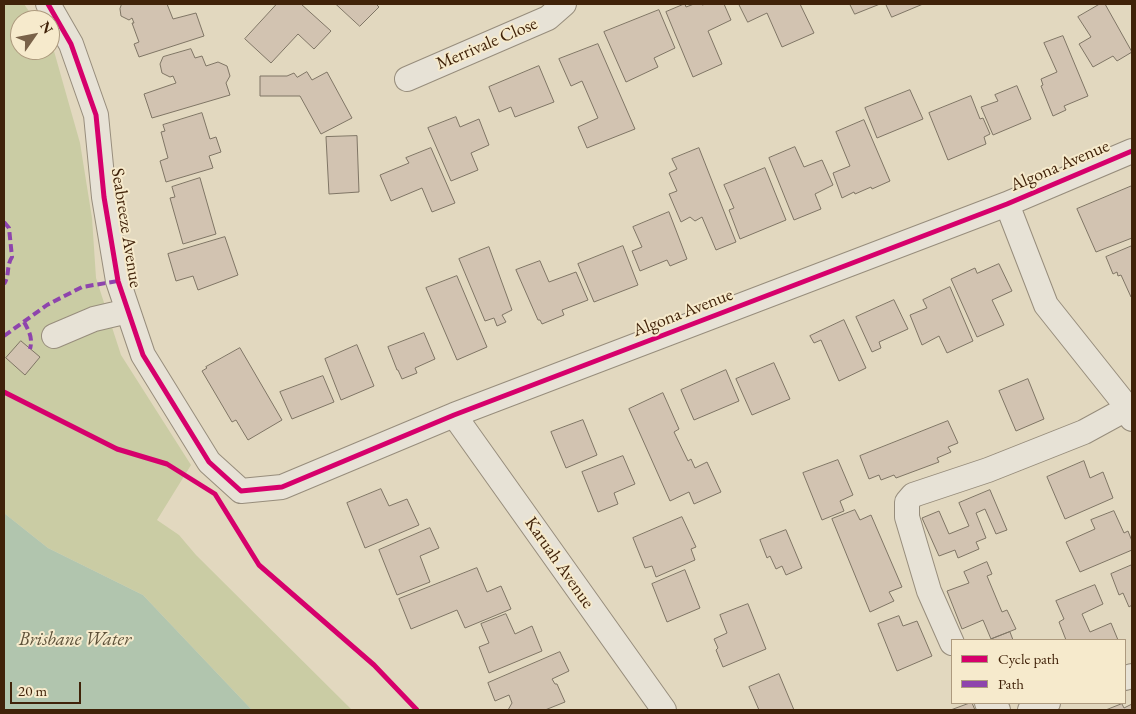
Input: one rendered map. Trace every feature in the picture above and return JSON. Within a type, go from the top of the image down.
[{"type":"street","name":"Seabreeze Avenue","points":[[48,4],[71,44],[96,115],[104,197],[118,281],[142,355],[209,462],[242,491]]},
{"type":"street","name":"Merrivale Close","points":[[407,79],[548,18],[564,4]]},
{"type":"street","name":"Algona Avenue","points":[[242,491],[282,487],[454,415],[1007,204],[1132,151]]},
{"type":"street","points":[[951,641],[929,590],[907,518],[907,502],[912,496],[988,470],[1130,413],[1046,305],[1007,204]]},
{"type":"street","points":[[54,336],[94,319],[128,311]]},
{"type":"street","name":"Karuah Avenue","points":[[454,415],[664,710]]},
{"type":"street","points":[[1030,710],[1045,704]]},
{"type":"shaded area","points":[[4,4],[24,4],[28,10],[10,10],[10,60],[57,60],[80,143],[92,218],[96,278],[121,355],[191,465],[157,520],[179,535],[196,555],[352,710],[252,710],[143,595],[48,548],[4,513]]},
{"type":"water","name":"Brisbane Water","points":[[4,513],[48,548],[143,595],[252,710],[4,710]]},
{"type":"building","points":[[122,4],[167,4],[173,19],[196,13],[204,36],[139,57],[134,44],[139,42],[132,23],[134,23],[132,18],[129,20],[121,16],[120,9]]},
{"type":"building","points":[[277,4],[301,4],[331,31],[314,49],[298,34],[271,63],[245,39]]},
{"type":"building","points":[[336,4],[376,4],[379,7],[360,26]]},
{"type":"building","points":[[685,4],[686,7],[694,4],[724,4],[731,20],[708,31],[722,64],[693,77],[666,12]]},
{"type":"building","points":[[739,4],[800,4],[814,33],[782,47],[767,13],[748,22]]},
{"type":"building","points":[[850,4],[880,4],[855,14]]},
{"type":"building","points":[[886,4],[923,4],[892,17]]},
{"type":"building","points":[[1100,4],[1105,4],[1132,52],[1117,61],[1113,56],[1093,67],[1079,44],[1091,37],[1078,17]]},
{"type":"building","points":[[659,10],[675,48],[654,58],[658,67],[626,82],[604,32]]},
{"type":"building","points":[[1063,36],[1088,96],[1064,106],[1066,110],[1053,116],[1041,86],[1043,85],[1041,79],[1057,72],[1044,43]]},
{"type":"building","points":[[598,44],[635,129],[587,148],[578,127],[598,118],[582,81],[571,86],[559,59]]},
{"type":"building","points":[[191,49],[195,58],[202,56],[206,66],[218,62],[227,66],[230,76],[226,83],[230,95],[152,118],[144,94],[176,83],[173,76],[170,77],[162,73],[160,64],[163,57]]},
{"type":"building","points":[[539,66],[554,102],[515,117],[511,107],[499,112],[489,87]]},
{"type":"building","points":[[307,72],[312,80],[327,72],[352,118],[321,134],[300,96],[260,96],[260,76],[287,76],[294,73],[297,77]]},
{"type":"building","points":[[1017,86],[1031,119],[993,135],[981,107],[998,101],[995,95]]},
{"type":"building","points":[[910,90],[923,119],[877,138],[865,108]]},
{"type":"building","points":[[971,96],[980,119],[983,118],[990,134],[984,137],[986,144],[948,160],[929,113]]},
{"type":"building","points":[[202,113],[210,139],[216,137],[221,152],[209,156],[213,168],[166,182],[160,161],[168,158],[161,132],[165,131],[163,125]]},
{"type":"building","points":[[456,117],[460,127],[479,119],[489,145],[471,153],[478,170],[451,181],[428,128]]},
{"type":"building","points":[[864,120],[890,181],[872,189],[871,187],[855,194],[854,192],[842,198],[833,173],[850,166],[836,132]]},
{"type":"building","points":[[357,136],[359,192],[329,194],[326,137]]},
{"type":"building","points":[[795,147],[804,167],[822,160],[833,185],[815,194],[821,209],[794,220],[769,158]]},
{"type":"building","points":[[431,148],[455,203],[432,212],[422,188],[391,201],[380,175],[409,163],[406,158]]},
{"type":"building","points":[[699,148],[736,242],[716,250],[702,217],[695,221],[690,217],[681,222],[669,194],[677,191],[669,173],[677,169],[672,159]]},
{"type":"building","points":[[765,168],[786,220],[740,239],[729,210],[734,208],[724,185]]},
{"type":"building","points":[[200,178],[216,234],[183,244],[170,198],[175,197],[172,187]]},
{"type":"building","points":[[1132,186],[1132,238],[1096,252],[1077,209]]},
{"type":"building","points":[[669,212],[687,259],[670,266],[667,260],[640,271],[632,251],[642,247],[633,227]]},
{"type":"building","points":[[225,237],[238,275],[198,290],[193,276],[176,281],[168,254]]},
{"type":"building","points":[[623,246],[638,285],[594,302],[578,264]]},
{"type":"building","points":[[1132,246],[1131,297],[1121,275],[1118,276],[1117,272],[1113,274],[1106,257]]},
{"type":"building","points":[[489,247],[512,310],[502,315],[506,322],[497,326],[494,318],[485,321],[459,259]]},
{"type":"building","points":[[540,261],[549,282],[576,272],[588,300],[562,310],[564,315],[542,324],[538,320],[516,270]]},
{"type":"building","points":[[999,264],[1012,291],[992,300],[1004,325],[977,337],[951,279],[975,268],[977,273]]},
{"type":"building","points":[[457,276],[487,347],[457,360],[426,288]]},
{"type":"building","points":[[950,287],[973,341],[947,353],[939,336],[922,345],[910,315],[927,308],[923,300]]},
{"type":"building","points":[[894,300],[908,329],[879,342],[881,348],[872,352],[856,317]]},
{"type":"building","points":[[844,320],[866,368],[839,381],[821,340],[814,343],[810,336]]},
{"type":"building","points":[[424,333],[435,359],[415,368],[417,373],[402,379],[388,347]]},
{"type":"building","points":[[21,341],[40,357],[25,375],[6,358]]},
{"type":"building","points":[[357,345],[374,386],[341,400],[325,359]]},
{"type":"building","points":[[240,348],[282,420],[248,440],[236,420],[232,422],[202,371]]},
{"type":"building","points":[[774,363],[790,399],[752,415],[736,379]]},
{"type":"building","points":[[726,370],[739,401],[694,420],[681,390]]},
{"type":"building","points":[[323,376],[334,402],[292,419],[280,392]]},
{"type":"building","points":[[1028,379],[1044,419],[1016,431],[999,391]]},
{"type":"building","points":[[663,393],[679,429],[674,432],[688,461],[691,459],[695,468],[707,462],[721,492],[694,504],[689,492],[670,501],[629,409]]},
{"type":"building","points":[[583,420],[597,455],[566,468],[551,432]]},
{"type":"building","points":[[948,421],[958,443],[948,447],[951,452],[937,458],[939,462],[896,478],[894,475],[881,480],[879,475],[869,479],[860,456]]},
{"type":"building","points":[[623,456],[635,484],[614,493],[618,504],[598,512],[582,472]]},
{"type":"building","points":[[838,460],[853,495],[840,501],[844,511],[822,520],[803,473]]},
{"type":"building","points":[[1084,461],[1090,478],[1103,472],[1113,498],[1065,519],[1047,477]]},
{"type":"building","points":[[381,489],[389,506],[407,499],[419,525],[365,548],[347,503]]},
{"type":"building","points":[[990,490],[1007,530],[996,534],[985,509],[976,513],[986,538],[976,542],[979,549],[958,558],[955,550],[939,556],[922,518],[939,511],[949,534],[969,526],[959,503]]},
{"type":"building","points":[[855,510],[860,520],[871,515],[902,587],[889,592],[894,601],[870,612],[832,519]]},
{"type":"building","points":[[1114,511],[1124,533],[1128,531],[1132,541],[1132,550],[1080,572],[1066,542],[1095,529],[1091,520]]},
{"type":"building","points":[[682,517],[696,547],[691,549],[695,560],[656,577],[652,566],[645,568],[633,538]]},
{"type":"building","points":[[430,528],[439,548],[420,556],[430,582],[397,595],[379,550]]},
{"type":"building","points":[[786,530],[802,568],[786,575],[782,566],[776,569],[770,556],[767,558],[760,540]]},
{"type":"building","points":[[987,562],[992,574],[987,576],[1002,612],[1007,610],[1016,629],[991,639],[983,620],[962,629],[947,591],[969,583],[964,572]]},
{"type":"building","points":[[1132,565],[1132,605],[1129,607],[1123,593],[1119,595],[1111,574]]},
{"type":"building","points":[[477,568],[487,592],[501,586],[511,609],[465,628],[457,610],[411,629],[399,599]]},
{"type":"building","points":[[685,570],[700,608],[667,622],[652,584]]},
{"type":"building","points":[[1095,585],[1103,604],[1082,614],[1090,632],[1111,623],[1118,639],[1066,639],[1059,622],[1064,619],[1056,601]]},
{"type":"building","points":[[748,604],[766,649],[723,667],[714,639],[727,633],[720,615]]},
{"type":"building","points":[[506,614],[515,634],[532,626],[542,651],[489,673],[479,647],[489,643],[481,624]]},
{"type":"building","points":[[899,616],[903,626],[917,621],[932,656],[897,671],[878,624]]},
{"type":"building","points":[[1010,632],[1013,639],[991,639]]},
{"type":"building","points":[[560,652],[569,671],[552,679],[557,684],[565,702],[545,710],[508,710],[512,703],[509,695],[495,701],[488,683]]},
{"type":"building","points":[[779,674],[794,710],[759,710],[749,687]]},
{"type":"building","points":[[972,704],[975,710],[951,710]]},
{"type":"building","points":[[1122,704],[1124,708],[1132,704],[1132,710],[1106,710]]},
{"type":"marked path","points":[[4,222],[9,228],[12,257],[4,284]]},
{"type":"marked path","points":[[4,336],[47,305],[82,287],[118,281]]},
{"type":"marked path","points":[[24,322],[31,338],[30,349]]},
{"type":"cycle path","points":[[48,4],[71,44],[96,115],[104,197],[118,281],[143,355],[209,462],[241,491],[282,487],[454,415],[1007,204],[1132,151]]},
{"type":"cycle path","points":[[4,392],[117,449],[167,464],[215,494],[259,565],[374,665],[417,710]]}]
